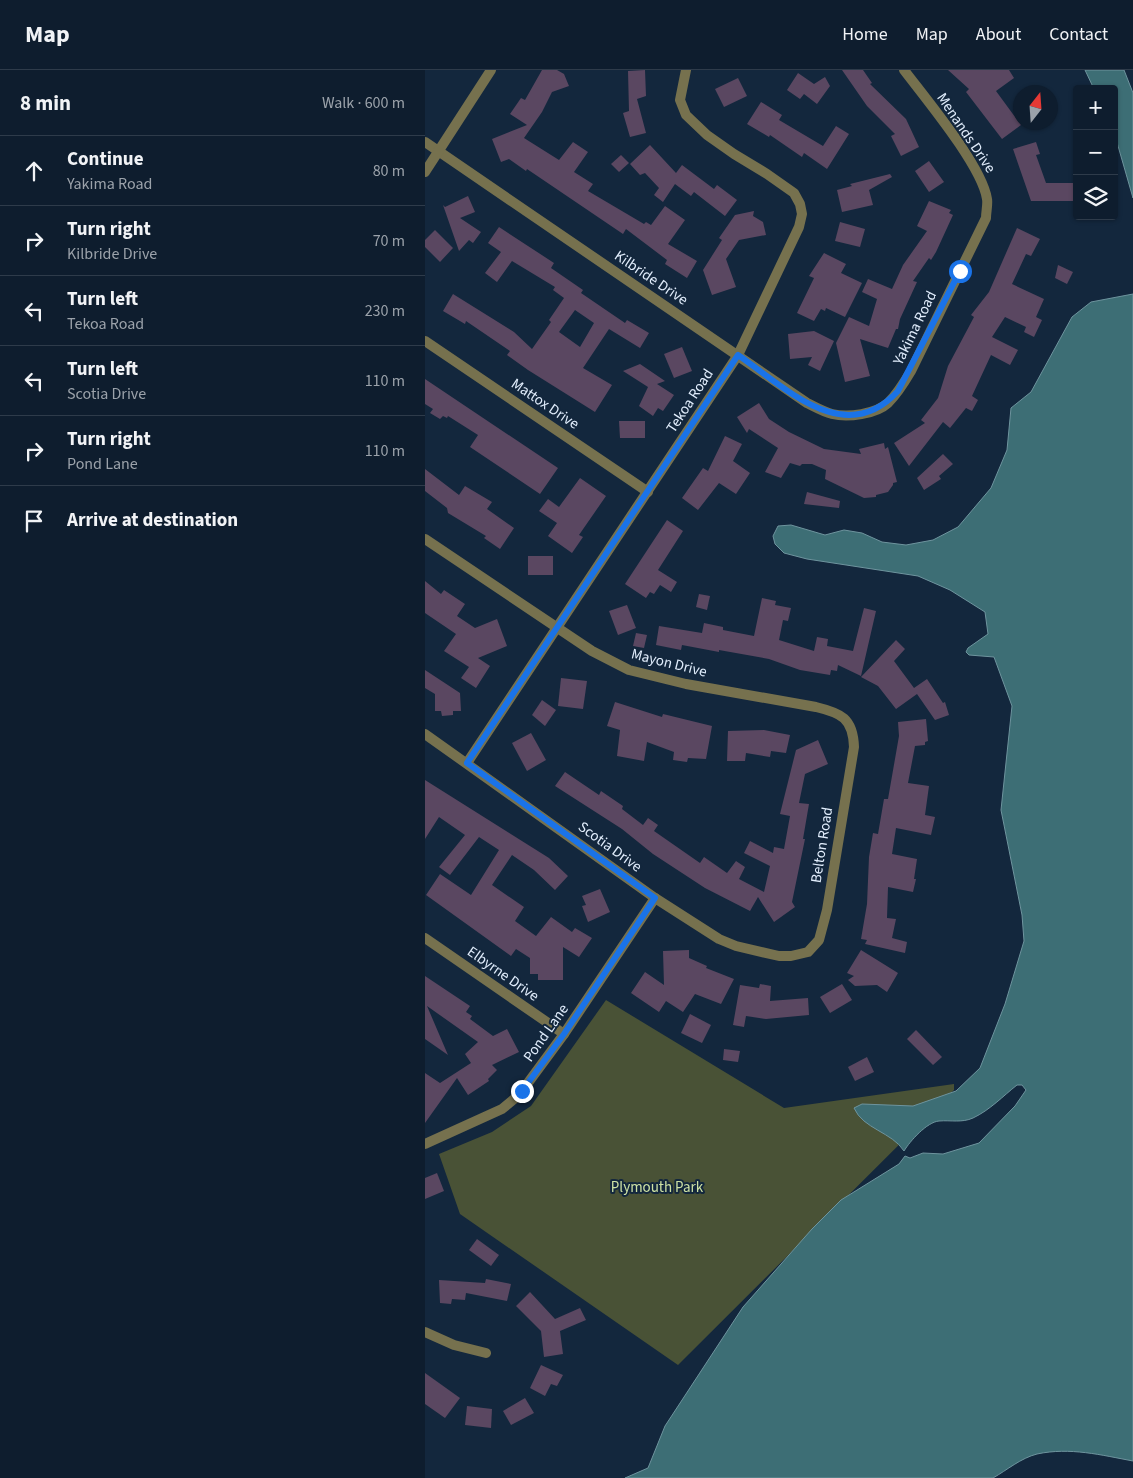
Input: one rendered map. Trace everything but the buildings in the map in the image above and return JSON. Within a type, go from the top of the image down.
[{"type":"street","points":[[425,172],[491,70]]},
{"type":"street","name":"Tekoa Road","points":[[467,763],[555,627],[648,492],[738,355],[799,227],[802,214],[800,204],[794,193],[734,154],[686,115],[680,100],[686,70]]},
{"type":"street","name":"Menands Drive","points":[[904,70],[965,153],[982,183],[987,200],[986,218]]},
{"type":"street","name":"Kilbride Drive","points":[[425,142],[807,403],[831,414],[848,416],[869,412]]},
{"type":"street","name":"Yakima Road","points":[[869,412],[886,405],[911,371],[986,218]]},
{"type":"street","name":"Mattox Drive","points":[[425,341],[648,492]]},
{"type":"street","name":"Mayon Drive","points":[[425,539],[591,651],[629,670],[678,682],[834,712],[848,722]]},
{"type":"street","name":"Belton Road","points":[[791,956],[808,952],[819,940],[854,747],[853,733],[848,722]]},
{"type":"street","name":"Scotia Drive","points":[[425,734],[655,898],[719,939],[765,954],[791,956]]},
{"type":"street","name":"Pond Lane","points":[[427,1140],[502,1109],[519,1095],[533,1079],[655,898]]},
{"type":"street","name":"Elbyrne Drive","points":[[425,938],[564,1034]]},
{"type":"street","points":[[425,1332],[454,1345],[486,1353]]},
{"type":"green space","name":"Plymouth Park","points":[[606,1000],[784,1108],[954,1084],[954,1090],[678,1365],[460,1214],[439,1154],[492,1132],[531,1106]]},
{"type":"shaded area","points":[[1085,70],[1124,70],[1133,93],[1133,198],[1118,146],[1118,85],[1092,85]]},
{"type":"shaded area","points":[[1133,294],[1133,1461],[1109,1456],[1061,1451],[1037,1454],[1025,1458],[993,1478],[625,1478],[648,1468],[665,1426],[743,1307],[812,1229],[841,1200],[899,1164],[905,1156],[910,1158],[923,1153],[943,1154],[979,1143],[1015,1106],[1026,1090],[1022,1085],[1017,1085],[996,1103],[969,1120],[934,1122],[919,1133],[904,1151],[892,1139],[864,1121],[854,1108],[862,1104],[913,1106],[956,1091],[980,1068],[1005,1004],[1024,941],[1022,915],[1001,810],[1012,706],[994,657],[969,655],[966,652],[968,648],[988,634],[985,612],[950,590],[918,576],[807,559],[784,553],[775,544],[773,536],[778,526],[791,525],[825,535],[844,530],[862,533],[882,542],[906,545],[933,540],[958,527],[991,488],[1007,450],[1011,408],[1031,392],[1072,317],[1091,302]]},
{"type":"route","points":[[522,1091],[533,1079],[655,898],[467,763],[555,627],[648,492],[738,355],[807,403],[831,414],[848,416],[869,412],[886,405],[911,371],[960,271]]}]
